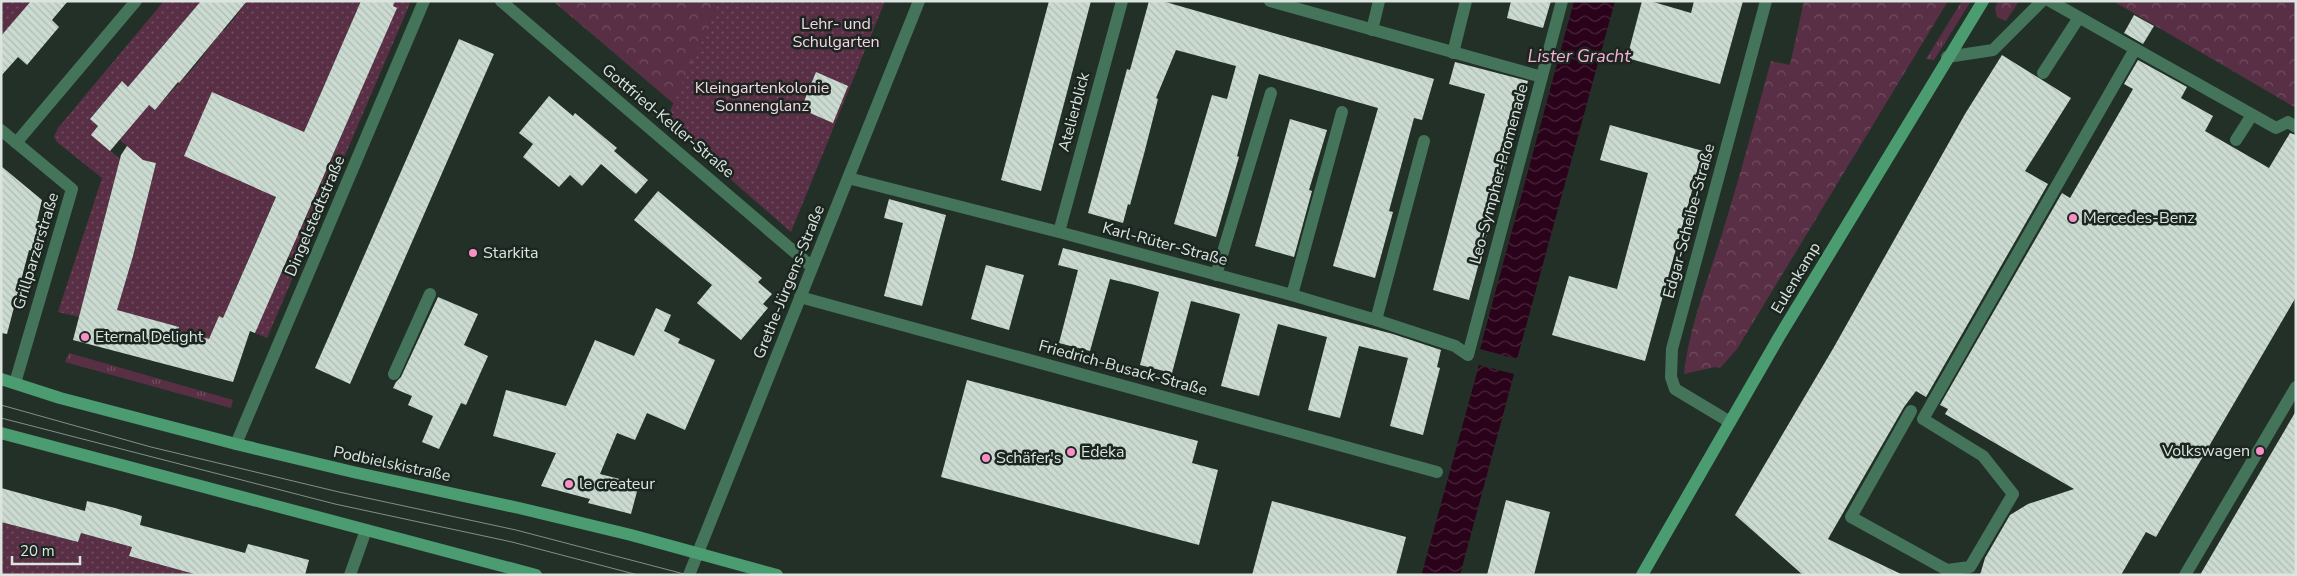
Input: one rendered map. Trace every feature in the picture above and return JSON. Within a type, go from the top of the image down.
[{"type":"main road","name":"Eulenkamp","points":[[1642,575],[1730,422],[1947,57],[1983,1]]},
{"type":"main road","name":"Podbielskistraße","points":[[1,379],[60,398],[236,444],[353,472],[519,508],[777,575]]},
{"type":"main road","points":[[1,433],[536,575]]},
{"type":"street","points":[[16,143],[136,1]]},
{"type":"street","name":"Dingelstedtstraße","points":[[236,444],[424,1]]},
{"type":"street","name":"Gottfried-Keller-Straße","points":[[501,1],[812,267]]},
{"type":"street","name":"Grethe-Jürgens-Straße","points":[[689,575],[919,1]]},
{"type":"street","name":"Atelierblick","points":[[1059,232],[1122,1]]},
{"type":"street","points":[[1270,1],[1294,5],[1372,30],[1542,77]]},
{"type":"street","points":[[1372,30],[1379,1]]},
{"type":"street","points":[[1452,53],[1466,1]]},
{"type":"street","name":"Leo-Sympher-Promenade","points":[[1468,355],[1562,1]]},
{"type":"street","name":"Edgar-Scheibe-Straße","points":[[1730,422],[1675,389],[1671,377],[1672,349],[1766,1]]},
{"type":"street","points":[[1947,57],[1993,50],[2042,1]]},
{"type":"street","points":[[2050,1],[2276,128],[2288,122],[2296,127]]},
{"type":"street","points":[[2043,72],[2078,18]]},
{"type":"street","points":[[1911,411],[1852,517],[1947,570],[1970,567],[2013,494],[1983,456],[1924,419],[2135,49]]},
{"type":"street","points":[[1216,275],[1271,93]]},
{"type":"street","points":[[1292,295],[1342,112]]},
{"type":"street","points":[[2236,140],[2252,115]]},
{"type":"street","name":"Grillparzerstraße","points":[[1,130],[72,189],[15,382]]},
{"type":"street","points":[[1376,320],[1424,141]]},
{"type":"street","name":"Karl-Rüter-Straße","points":[[848,178],[1059,232],[1292,295],[1455,346],[1468,355]]},
{"type":"street","points":[[394,374],[430,294]]},
{"type":"street","name":"Friedrich-Busack-Straße","points":[[800,297],[1437,472]]},
{"type":"street","points":[[2185,575],[2296,387]]},
{"type":"street","points":[[350,575],[366,530]]},
{"type":"green space","points":[[1,1],[27,1],[31,5],[1,40]]},
{"type":"green space","points":[[164,1],[201,1],[128,87],[122,81],[90,119],[98,126],[92,135],[120,159],[79,317],[58,312],[102,178],[57,142],[54,137],[58,128]]},
{"type":"green space","points":[[247,1],[361,1],[223,318],[219,316],[209,340],[178,331],[178,327],[149,319],[116,314],[133,256],[156,163],[143,160],[119,139],[148,104],[155,109],[195,66]]},
{"type":"green space","points":[[395,1],[411,1],[267,338],[255,333],[271,291],[273,292],[295,243],[293,242],[300,227],[302,227],[396,9],[393,6]]},
{"type":"green space","points":[[553,1],[719,1],[674,104]]},
{"type":"green space","name":"Kleingartenkolonie Sonnenglanz","points":[[719,1],[885,1],[791,232],[665,122]]},
{"type":"green space","points":[[1804,1],[1948,1],[1737,349],[1720,368],[1715,367],[1684,374],[1686,356],[1695,321],[1735,191],[1771,61],[1790,65]]},
{"type":"green space","points":[[1962,1],[1971,1],[1934,60],[1926,59]]},
{"type":"green space","points":[[1998,1],[2019,1],[2006,21],[1997,17],[1995,8]]},
{"type":"green space","points":[[2113,1],[2296,1],[2296,108]]},
{"type":"green space","points":[[69,353],[233,400],[231,408],[65,362]]},
{"type":"green space","points":[[1,522],[78,542],[81,533],[132,547],[129,556],[198,575],[1,575]]},
{"type":"water","name":"Lister Gracht","points":[[1574,1],[1615,1],[1517,359],[1480,349]]},
{"type":"water","points":[[1479,365],[1514,374],[1460,575],[1427,575],[1422,573]]},
{"type":"building","points":[[31,1],[68,1],[52,20],[59,27],[27,65],[18,57],[1,76],[1,36]]},
{"type":"building","points":[[201,1],[247,1],[155,110],[149,105],[110,151],[91,135],[98,126],[90,119],[122,81],[128,87]]},
{"type":"building","points":[[361,1],[395,1],[393,6],[397,8],[255,333],[250,331],[233,382],[73,340],[121,155],[127,146],[143,160],[156,163],[133,256],[117,310],[179,327],[178,331],[209,339],[219,316],[223,318],[276,197],[184,156],[212,92],[304,132]]},
{"type":"building","points":[[1049,1],[1091,1],[1041,191],[1001,180]]},
{"type":"building","points":[[1149,1],[1162,1],[1434,79],[1422,120],[1414,118],[1389,211],[1393,212],[1375,278],[1333,266],[1378,108],[1259,74],[1237,156],[1239,157],[1216,237],[1174,224],[1212,95],[1227,99],[1236,66],[1176,50],[1156,98],[1158,99],[1144,154],[1123,223],[1088,213],[1127,69],[1130,70]]},
{"type":"building","points":[[1511,1],[1551,1],[1543,28],[1507,18]]},
{"type":"building","points":[[1642,1],[1650,1],[1691,13],[1694,1],[1743,1],[1720,84],[1627,58]]},
{"type":"building","points":[[2134,15],[2154,26],[2143,44],[2124,33]]},
{"type":"building","points":[[459,39],[494,54],[350,384],[315,368]]},
{"type":"building","points":[[2002,55],[2071,98],[2025,171],[2048,184],[1926,397],[1916,391],[1904,407],[1828,539],[1903,575],[1803,575],[1735,515],[1834,347],[1965,114]]},
{"type":"building","points":[[2138,60],[2187,87],[2181,98],[2213,116],[2205,131],[2269,168],[2290,133],[2296,135],[2296,297],[2156,537],[2146,532],[2121,575],[1980,575],[1985,558],[2010,515],[2028,504],[2074,489],[1945,414],[1948,409],[1940,405],[2062,193],[2070,198],[2133,89],[2124,84]]},
{"type":"building","points":[[1455,62],[1528,81],[1469,300],[1433,290],[1485,94],[1449,84]]},
{"type":"building","points":[[816,72],[848,86],[833,123],[801,109]]},
{"type":"building","points":[[549,96],[573,116],[575,113],[617,148],[614,151],[648,180],[636,194],[601,164],[582,186],[570,175],[559,187],[523,157],[533,144],[519,133]]},
{"type":"building","points":[[1290,119],[1327,130],[1309,190],[1312,191],[1294,257],[1255,246]]},
{"type":"building","points":[[1610,125],[1703,151],[1645,361],[1552,335],[1569,276],[1617,289],[1648,173],[1600,160]]},
{"type":"building","points":[[1,166],[42,200],[37,221],[40,221],[33,251],[29,250],[7,334],[1,333]]},
{"type":"building","points":[[658,191],[762,278],[758,282],[772,294],[763,304],[768,308],[741,340],[697,303],[712,285],[634,220]]},
{"type":"building","points":[[889,199],[946,215],[922,306],[884,296],[903,223],[884,218]]},
{"type":"building","points":[[1063,248],[1393,334],[1441,350],[1437,367],[1440,368],[1423,435],[1390,426],[1408,358],[1359,346],[1340,418],[1308,410],[1327,337],[1278,324],[1259,396],[1221,386],[1240,314],[1191,301],[1172,373],[1140,365],[1159,292],[1135,285],[1110,279],[1090,351],[1059,343],[1078,270],[1058,265]]},
{"type":"building","points":[[986,265],[1024,275],[1009,330],[971,319]]},
{"type":"building","points":[[438,297],[478,314],[464,345],[488,356],[466,405],[461,403],[439,449],[422,442],[433,416],[408,405],[412,396],[393,388],[401,377]]},
{"type":"building","points":[[656,308],[671,315],[664,331],[680,339],[678,343],[715,360],[685,430],[647,413],[635,440],[617,433],[600,474],[639,484],[631,514],[588,503],[590,499],[541,486],[556,453],[493,436],[506,390],[566,406],[595,340],[634,356]]},
{"type":"building","name":"Edeka","points":[[967,380],[1198,441],[1192,463],[1218,470],[1199,545],[941,477]]},
{"type":"building","points":[[2296,411],[2296,575],[2200,575]]},
{"type":"building","points":[[1,488],[85,511],[87,501],[115,508],[142,516],[140,525],[245,553],[248,544],[309,560],[305,575],[198,575],[129,556],[132,547],[81,533],[78,542],[1,522]]},
{"type":"building","points":[[1506,500],[1550,512],[1534,575],[1487,575]]},
{"type":"building","points":[[1272,501],[1406,537],[1396,575],[1252,575]]},
{"type":"tram line","points":[[1,405],[151,447],[339,492],[516,530],[688,575]]},
{"type":"tram line","points":[[1,418],[335,504],[512,542],[638,575]]},
{"type":"place","name":"Mercedes-Benz","points":[[2073,218]]},
{"type":"place","name":"Starkita","points":[[473,253]]},
{"type":"place","name":"Eternal Delight","points":[[85,337]]},
{"type":"place","name":"Volkswagen","points":[[2260,451]]},
{"type":"place","name":"Edeka","points":[[1071,452]]},
{"type":"place","name":"Schäfer's","points":[[986,458]]},
{"type":"place","name":"le createur","points":[[569,484]]},
{"type":"park label","name":"Lehr- und Schulgarten","points":[[836,33]]}]
